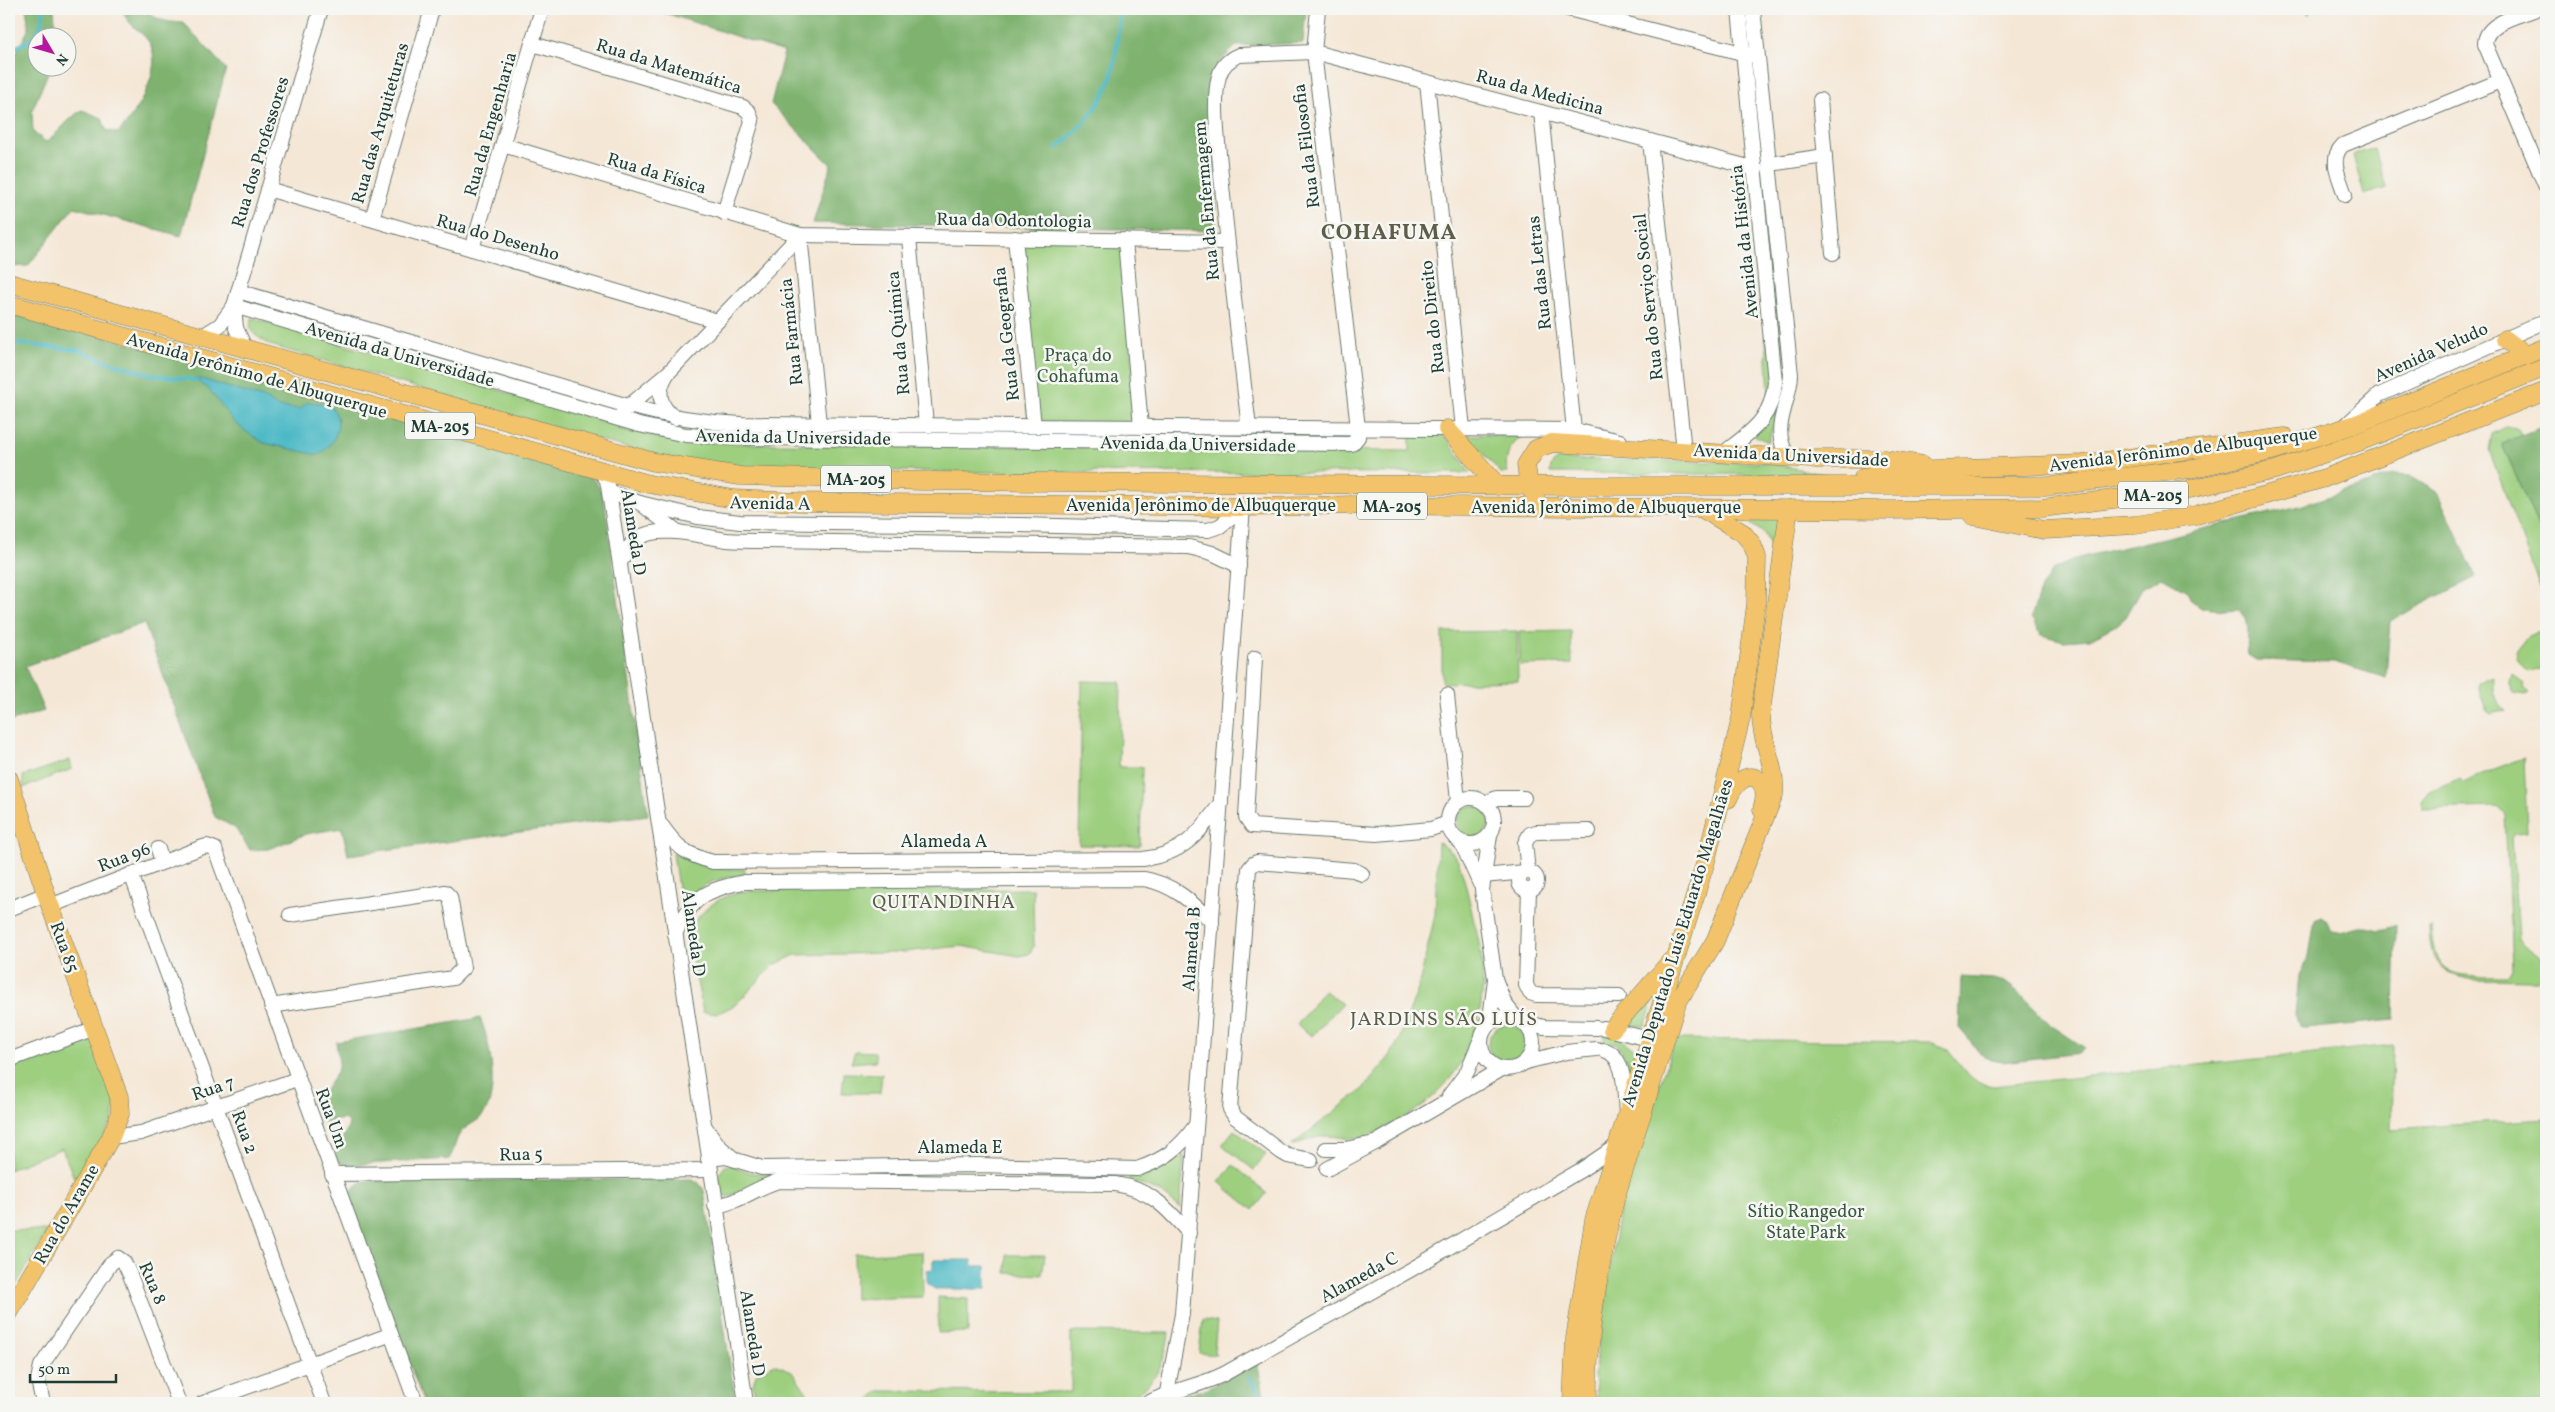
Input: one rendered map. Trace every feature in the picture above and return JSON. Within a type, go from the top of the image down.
[{"type":"main road","name":"Avenida Jerônimo de Albuquerque","points":[[9,283],[654,462],[740,476],[924,481],[1809,487],[2071,484],[2198,467],[2272,451],[2340,430],[2546,347]]},
{"type":"main road","name":"Avenida Jerônimo de Albuquerque","points":[[9,304],[666,488],[752,500],[1243,507],[1941,510],[2072,505],[2185,490],[2284,468],[2350,446],[2546,367]]},
{"type":"main road","points":[[2505,339],[2526,355]]},
{"type":"main road","name":"MA-205","points":[[1941,510],[2044,530],[2136,525],[2196,515],[2325,478],[2546,391]]},
{"type":"main road","points":[[1455,429],[1498,486]]},
{"type":"main road","name":"Avenida Jerônimo de Albuquerque","points":[[1935,469],[2083,464],[2340,430]]},
{"type":"main road","name":"Avenida da Universidade","points":[[1542,507],[1530,486],[1526,472],[1528,461],[1536,449],[1545,444],[1725,452],[1789,458],[1894,460],[1935,469]]},
{"type":"main road","points":[[1809,487],[1935,469]]},
{"type":"main road","name":"Avenida Deputado Luís Eduardo Magalhães","points":[[1572,1403],[1575,1338],[1592,1229],[1605,1179],[1706,861],[1730,771],[1741,718],[1756,604],[1758,570],[1755,551],[1746,536],[1701,508]]},
{"type":"main road","name":"Avenida Deputado Luís Eduardo Magalhães","points":[[1588,1403],[1589,1353],[1609,1224],[1616,1196],[1677,1003],[1715,941],[1774,794],[1774,777],[1761,728],[1761,712],[1789,508]]},
{"type":"main road","points":[[1706,861],[1735,785],[1744,778],[1755,778],[1764,788],[1764,801],[1732,886],[1715,941]]},
{"type":"main road","name":"Rua 85","points":[[10,789],[119,1097],[120,1114]]},
{"type":"main road","points":[[1604,1028],[1676,955]]},
{"type":"main road","name":"Rua do Arame","points":[[9,1313],[111,1137],[120,1114]]},
{"type":"street","name":"Rua dos Professores","points":[[246,350],[235,323],[234,306],[322,9]]},
{"type":"street","name":"Rua das Arquiteturas","points":[[372,219],[432,9]]},
{"type":"street","name":"Rua da Engenharia","points":[[472,249],[542,9]]},
{"type":"street","name":"Rua da Filosofia","points":[[1318,9],[1314,52],[1358,428]]},
{"type":"street","points":[[1568,9],[1743,55],[1758,54]]},
{"type":"street","name":"Avenida da História","points":[[1725,452],[1762,420],[1772,401],[1775,369],[1739,9]]},
{"type":"street","name":"Avenida da História","points":[[1754,9],[1790,375],[1788,396],[1780,426],[1779,440],[1789,458]]},
{"type":"street","points":[[2536,9],[2493,27],[2485,38],[2484,44],[2500,81],[2542,163],[2546,187]]},
{"type":"street","name":"Rua da Matemática","points":[[533,44],[743,106],[749,112],[752,120],[724,213]]},
{"type":"street","name":"Rua da Medicina","points":[[1314,52],[1756,169]]},
{"type":"street","name":"Rua da Enfermagem","points":[[1248,428],[1227,242],[1218,114],[1218,79],[1226,62],[1239,55],[1314,52]]},
{"type":"street","points":[[2345,195],[2334,161],[2335,154],[2343,145],[2500,81]]},
{"type":"street","name":"Rua do Direito","points":[[1427,82],[1455,429]]},
{"type":"street","points":[[1820,100],[1833,253]]},
{"type":"street","name":"Rua das Letras","points":[[1541,112],[1574,430]]},
{"type":"street","name":"Rua do Serviço Social","points":[[1650,141],[1684,450]]},
{"type":"street","name":"Rua da Física","points":[[502,145],[800,236]]},
{"type":"street","points":[[1770,164],[1825,156]]},
{"type":"street","name":"Rua do Desenho","points":[[268,189],[717,321]]},
{"type":"street","points":[[620,419],[628,406],[669,372],[800,236]]},
{"type":"street","name":"Rua da Odontologia","points":[[800,236],[1227,242]]},
{"type":"street","name":"Rua Farmácia","points":[[800,236],[820,424]]},
{"type":"street","name":"Rua da Química","points":[[908,237],[926,425]]},
{"type":"street","name":"Rua da Geografia","points":[[1015,238],[1034,426]]},
{"type":"street","points":[[1125,240],[1141,427]]},
{"type":"street","name":"Avenida da Universidade","points":[[238,291],[628,406],[676,418],[741,424],[1574,430],[1646,448]]},
{"type":"street","name":"Rua dos Professores","points":[[200,337],[220,325],[234,306]]},
{"type":"street","name":"Avenida da Universidade","points":[[234,306],[670,433],[747,438],[1346,446],[1356,441],[1358,428]]},
{"type":"street","name":"Avenida Veludo","points":[[2340,430],[2379,395],[2546,321]]},
{"type":"street","points":[[669,372],[661,385],[661,400],[666,410],[676,418],[675,427],[670,433]]},
{"type":"street","points":[[1762,420],[1771,421],[1780,426]]},
{"type":"street","points":[[1075,426],[1076,442]]},
{"type":"street","points":[[1100,426],[1100,442]]},
{"type":"street","name":"Alameda D","points":[[599,470],[605,477],[609,492],[660,823],[674,934],[704,1124],[719,1235],[746,1403]]},
{"type":"street","name":"Avenida A","points":[[609,492],[640,503],[698,517],[740,522],[1020,525],[1208,530],[1220,526],[1243,507]]},
{"type":"street","name":"Avenida A","points":[[640,503],[678,532]]},
{"type":"street","name":"Alameda B","points":[[1168,1392],[1181,1323],[1189,1233],[1243,507]]},
{"type":"street","points":[[1020,525],[1021,544]]},
{"type":"street","name":"Avenida A","points":[[620,563],[638,538],[651,534],[678,532],[728,540],[913,545],[1021,544],[1189,547],[1212,553],[1239,566]]},
{"type":"street","points":[[1255,658],[1246,817],[1252,826],[1377,834],[1430,829],[1448,823]]},
{"type":"street","points":[[1448,695],[1458,802]]},
{"type":"street","points":[[1490,835],[1477,843],[1462,842],[1455,838],[1448,823],[1450,811],[1458,802],[1469,798],[1490,808],[1493,828],[1490,835],[1483,883],[1495,979],[1491,1011],[1481,1045],[1487,1061],[1502,1069],[1511,1070],[1526,1062],[1566,1052],[1601,1049],[1614,1054],[1619,1063],[1626,1113]]},
{"type":"street","name":"Alameda A","points":[[660,823],[679,848],[694,857],[712,862],[1143,859],[1170,854],[1187,844],[1204,827],[1221,802]]},
{"type":"street","points":[[1526,872],[1525,843],[1530,834],[1536,832],[1589,831]]},
{"type":"street","points":[[1462,842],[1483,883]]},
{"type":"street","name":"Rua 96","points":[[9,909],[48,900],[131,874],[160,855],[212,847]]},
{"type":"street","name":"Rua Um","points":[[212,847],[218,854],[389,1335],[416,1403]]},
{"type":"street","points":[[1362,874],[1354,870],[1257,862],[1249,869],[1230,1109],[1235,1117],[1288,1156],[1311,1160],[1317,1169],[1327,1169],[1502,1069]]},
{"type":"street","points":[[1483,883],[1526,872]]},
{"type":"street","points":[[1526,872],[1520,876],[1519,881],[1521,887],[1529,890],[1526,985],[1530,993],[1536,995],[1619,996]]},
{"type":"street","name":"Rua 2","points":[[131,874],[324,1403]]},
{"type":"street","points":[[674,934],[683,915],[700,896],[718,887],[744,882],[1144,879],[1165,884],[1175,890],[1212,922]]},
{"type":"street","points":[[271,1006],[453,978],[461,973],[463,968],[450,897],[445,892],[290,915]]},
{"type":"street","points":[[1495,979],[1505,1004],[1533,1037],[1534,1046],[1526,1062]]},
{"type":"street","points":[[1441,1103],[1463,1078],[1484,1032],[1499,1018],[1520,1020],[1544,1027],[1604,1028],[1650,1039]]},
{"type":"street","points":[[9,1060],[95,1028]]},
{"type":"street","name":"Rua 7","points":[[111,1137],[141,1133],[297,1079]]},
{"type":"street","points":[[120,1114],[126,1122],[141,1133]]},
{"type":"street","points":[[704,1124],[719,1146],[739,1162]]},
{"type":"street","name":"Alameda E","points":[[709,1165],[723,1157],[762,1168],[979,1165],[1137,1169],[1158,1162],[1171,1153],[1185,1140],[1197,1124]]},
{"type":"street","points":[[1311,1160],[1316,1150],[1351,1148],[1375,1143]]},
{"type":"street","name":"Alameda C","points":[[1148,1403],[1168,1392],[1201,1384],[1224,1374],[1412,1269],[1582,1170],[1615,1147]]},
{"type":"street","points":[[1326,1149],[1331,1153],[1333,1160],[1327,1169]]},
{"type":"street","name":"Rua 5","points":[[332,1174],[709,1165]]},
{"type":"street","points":[[979,1165],[983,1174],[980,1182]]},
{"type":"street","points":[[908,1166],[904,1174],[909,1181]]},
{"type":"street","points":[[1582,1170],[1595,1168],[1602,1173],[1605,1179]]},
{"type":"street","name":"Alameda E","points":[[715,1206],[730,1204],[760,1187],[779,1181],[1115,1184],[1130,1186],[1155,1198],[1189,1233]]},
{"type":"street","points":[[719,1235],[729,1214],[742,1198]]},
{"type":"street","name":"Rua 8","points":[[43,1403],[38,1375],[41,1366],[111,1263],[120,1258],[130,1275],[179,1403]]},
{"type":"street","points":[[203,1403],[389,1335]]},
{"type":"green space","points":[[26,9],[54,9],[55,28],[29,28]]},
{"type":"green space","points":[[123,9],[148,9],[159,19],[168,22],[184,23],[226,69],[181,236],[74,207],[28,266],[9,267],[9,68],[28,30],[28,78],[46,78],[32,111],[33,132],[46,142],[82,110],[102,118],[106,130],[118,133],[140,103],[151,77],[153,65],[153,53],[149,42],[126,18]]},
{"type":"green space","points":[[653,9],[1306,9],[1303,43],[1236,46],[1217,65],[1213,87],[1216,231],[813,223],[831,165],[771,104],[784,52]]},
{"type":"green space","points":[[1752,67],[1784,357],[1783,395],[1768,442],[1754,435],[1770,414]]},
{"type":"green space","points":[[2375,148],[2386,188],[2364,195],[2353,155]]},
{"type":"green space","name":"Praça do Cohafuma","points":[[1016,237],[1124,238],[1137,424],[1028,423]]},
{"type":"green space","points":[[252,302],[615,406],[612,412],[251,304]]},
{"type":"green space","points":[[9,309],[591,477],[600,488],[605,505],[648,815],[348,855],[342,828],[306,834],[269,849],[250,850],[235,828],[215,817],[144,623],[25,666],[44,711],[9,722]]},
{"type":"green space","points":[[252,318],[658,437],[687,443],[1410,451],[1410,434],[1444,434],[1470,473],[959,472],[739,468],[675,460],[605,442],[270,345],[255,335],[250,327]]},
{"type":"green space","points":[[2546,425],[2546,544],[2502,444]]},
{"type":"green space","points":[[2508,426],[2518,430],[2522,436],[2502,445],[2546,544],[2546,604],[2489,450],[2492,434]]},
{"type":"green space","points":[[1466,435],[1523,435],[1515,443],[1507,457],[1508,473],[1501,473]]},
{"type":"green space","points":[[1557,459],[1771,463],[1827,475],[1550,473],[1551,466]]},
{"type":"green space","points":[[2393,475],[2410,476],[2438,493],[2476,577],[2390,621],[2386,678],[2334,662],[2256,660],[2248,655],[2246,619],[2238,609],[2201,608],[2191,600],[2187,591],[2162,577],[2142,588],[2126,617],[2118,624],[2090,639],[2064,641],[2041,635],[2031,617],[2041,588],[2054,569],[2078,558],[2300,506]]},
{"type":"green space","points":[[1778,516],[1774,548],[1771,548],[1764,533],[1743,519],[1744,517]]},
{"type":"green space","points":[[2546,630],[2546,668],[2529,671],[2518,661],[2516,652],[2528,636]]},
{"type":"green space","points":[[1517,631],[1518,681],[1442,683],[1442,632]]},
{"type":"green space","points":[[1571,631],[1572,664],[1520,665],[1519,632]]},
{"type":"green space","points":[[2511,675],[2524,685],[2523,688],[2529,693],[2525,695],[2514,693],[2509,683]]},
{"type":"green space","points":[[2494,676],[2494,690],[2497,700],[2506,710],[2491,714],[2487,711],[2477,686],[2479,682]]},
{"type":"green space","points":[[1082,681],[1121,682],[1119,767],[1142,767],[1140,846],[1079,845]]},
{"type":"green space","points":[[2524,758],[2527,832],[2515,833],[2512,837],[2518,939],[2521,944],[2543,960],[2544,974],[2537,980],[2468,979],[2457,976],[2442,968],[2437,962],[2431,948],[2429,928],[2431,927],[2437,958],[2451,972],[2473,976],[2507,976],[2512,968],[2505,814],[2497,807],[2422,809],[2421,801],[2429,791],[2461,778],[2464,783],[2481,774]]},
{"type":"green space","points":[[70,760],[72,769],[23,788],[23,776]]},
{"type":"green space","points":[[1473,806],[1479,807],[1484,811],[1488,816],[1488,828],[1484,833],[1479,837],[1473,838],[1467,837],[1462,833],[1458,828],[1457,822],[1458,816],[1462,811],[1467,807]]},
{"type":"green space","points":[[1438,842],[1453,854],[1461,870],[1476,929],[1481,958],[1482,987],[1479,1015],[1472,1041],[1460,1065],[1443,1087],[1422,1106],[1396,1122],[1362,1138],[1323,1136],[1291,1146],[1364,1088],[1390,1056],[1399,1040],[1418,989],[1435,915]]},
{"type":"green space","points":[[673,853],[708,866],[725,869],[745,869],[745,874],[716,880],[701,887],[681,909]]},
{"type":"green space","points":[[1033,889],[1034,946],[1029,954],[1019,956],[961,946],[894,953],[795,955],[774,965],[735,1005],[717,1014],[703,1012],[687,933],[699,916],[712,904],[728,896],[748,891]]},
{"type":"green space","points":[[2321,917],[2327,921],[2330,930],[2338,932],[2361,927],[2380,930],[2396,925],[2394,1020],[2305,1029],[2300,1026],[2295,1015],[2299,975],[2309,956],[2315,920]]},
{"type":"green space","points":[[1662,975],[1645,1026],[1626,1026]]},
{"type":"green space","points":[[1961,977],[1993,979],[2005,982],[2018,992],[2052,1026],[2085,1048],[2080,1053],[2002,1062],[1984,1057],[1959,1028]]},
{"type":"green space","points":[[1324,990],[1342,1004],[1312,1036],[1297,1025]]},
{"type":"green space","points":[[480,1018],[490,1053],[492,1067],[491,1094],[483,1115],[459,1135],[449,1159],[347,1165],[339,1163],[336,1158],[337,1148],[349,1123],[344,1119],[324,1122],[318,1118],[322,1095],[337,1072],[339,1063],[336,1042]]},
{"type":"green space","points":[[1507,1025],[1520,1031],[1526,1044],[1520,1057],[1507,1063],[1494,1057],[1488,1044],[1494,1031]]},
{"type":"green space","points":[[1604,1033],[1614,1034],[1638,1051],[1628,1084],[1626,1058],[1616,1044],[1604,1044]]},
{"type":"green space","points":[[93,1034],[116,1098],[113,1119],[83,1173],[74,1178],[62,1148],[9,1170],[9,1065]]},
{"type":"green space","name":"Sítio Rangedor State Park","points":[[1675,1039],[1930,1042],[1946,1048],[1967,1074],[1979,1083],[1993,1086],[2393,1045],[2391,1129],[2546,1119],[2546,1403],[1597,1403],[1594,1374],[1620,1204]]},
{"type":"green space","points":[[855,1051],[875,1052],[876,1061],[851,1063]]},
{"type":"green space","points":[[844,1073],[882,1074],[880,1093],[842,1093]]},
{"type":"green space","points":[[1234,1130],[1266,1154],[1254,1170],[1222,1145]]},
{"type":"green space","points":[[1184,1155],[1180,1208],[1162,1193],[1129,1180],[1129,1177],[1159,1171]]},
{"type":"green space","points":[[731,1165],[751,1173],[771,1173],[772,1177],[727,1197],[721,1193],[719,1174],[725,1166]]},
{"type":"green space","points":[[1233,1165],[1267,1193],[1253,1210],[1219,1182]]},
{"type":"green space","points":[[692,1179],[698,1182],[704,1190],[735,1399],[704,1403],[424,1403],[349,1201],[350,1194],[355,1186],[364,1181]]},
{"type":"green space","points":[[9,1230],[47,1231],[9,1298]]},
{"type":"green space","points":[[922,1252],[923,1297],[855,1299],[854,1254]]},
{"type":"green space","points":[[1007,1255],[1045,1255],[1042,1275],[1006,1273]]},
{"type":"green space","points":[[938,1297],[968,1299],[968,1332],[938,1333]]},
{"type":"green space","points":[[1203,1320],[1217,1322],[1214,1352],[1216,1355],[1199,1353]]},
{"type":"green space","points":[[1071,1332],[1169,1333],[1161,1366],[1156,1374],[1143,1389],[1123,1403],[866,1403],[878,1391],[1071,1392]]},
{"type":"green space","points":[[1257,1362],[1266,1403],[1162,1403],[1173,1396],[1204,1390]]},
{"type":"green space","points":[[774,1364],[792,1371],[814,1403],[756,1403],[753,1384],[756,1374]]},
{"type":"water","points":[[198,378],[263,398],[278,407],[300,409],[308,402],[328,404],[334,410],[337,417],[337,431],[330,445],[318,455],[264,443],[234,422],[208,388],[195,380]]},
{"type":"water","points":[[933,1260],[972,1260],[972,1266],[986,1266],[986,1289],[935,1289],[927,1284],[927,1270],[933,1269]]},
{"type":"waterway","points":[[9,49],[23,44],[34,36],[41,24],[43,9]]},
{"type":"waterway","points":[[1056,148],[1072,135],[1088,117],[1107,87],[1115,61],[1120,9]]},
{"type":"waterway","points":[[2309,13],[2311,9]]},
{"type":"waterway","points":[[9,341],[78,350],[105,361],[153,375],[195,380]]},
{"type":"waterway","points":[[1249,1377],[1260,1394],[1261,1403]]},
{"type":"district","name":"COHAFUMA","points":[[1389,231]]},
{"type":"district","name":"QUITANDINHA","points":[[944,901]]},
{"type":"district","name":"JARDINS SÃO LUÍS","points":[[1444,1018]]}]
